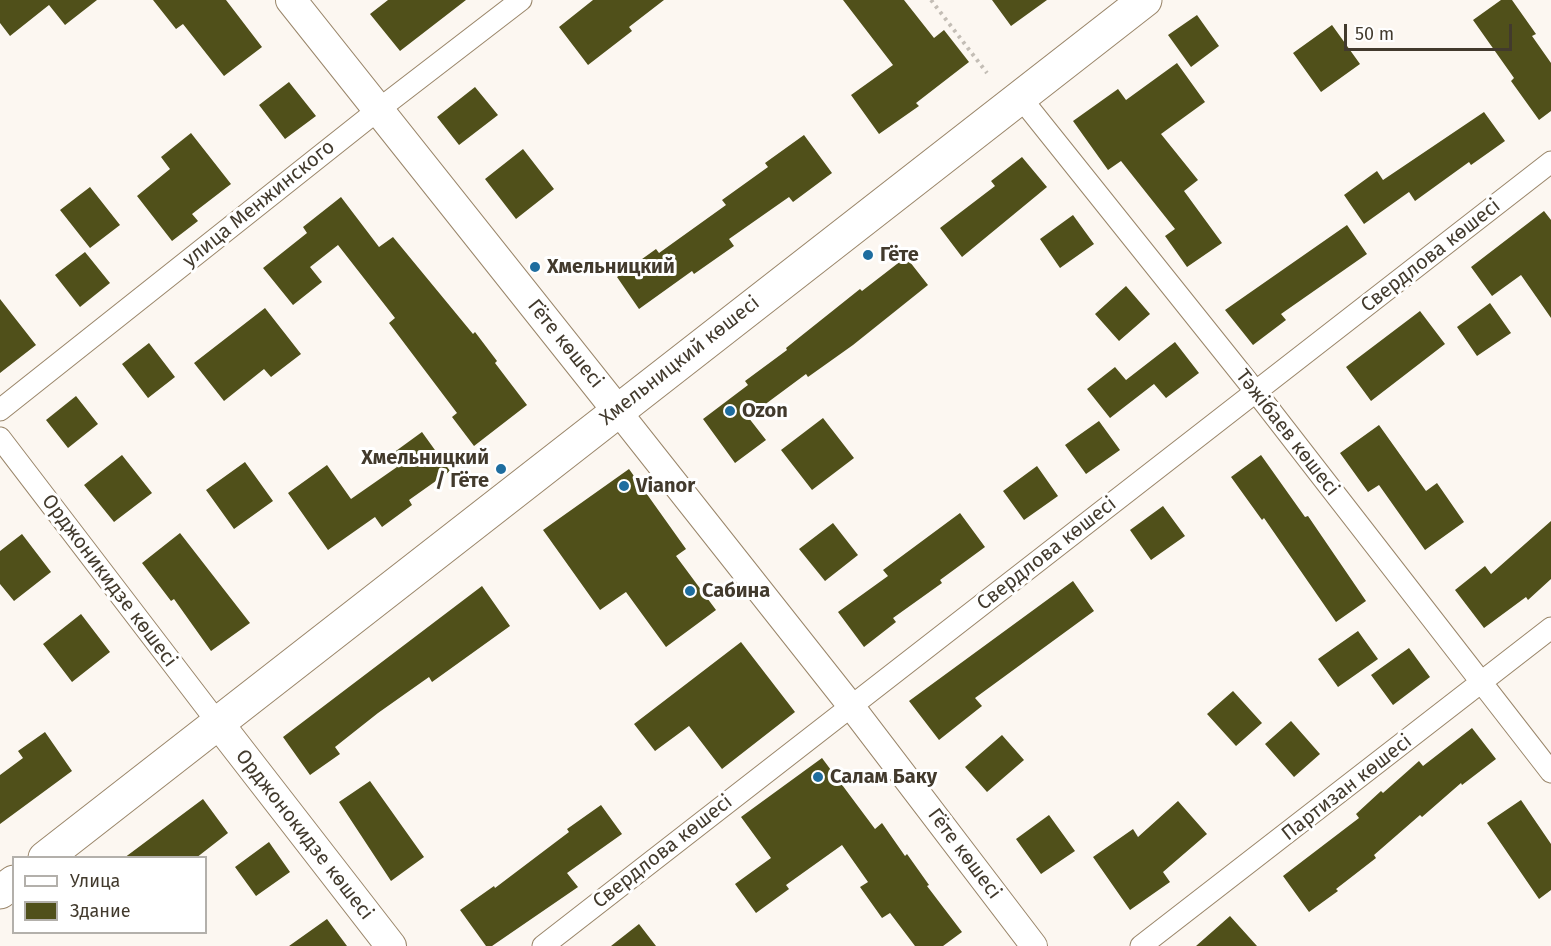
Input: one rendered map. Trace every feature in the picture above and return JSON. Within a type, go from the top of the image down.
[{"type":"main road","name":"Гёте көшесі","points":[[291,0],[617,410]]},
{"type":"main road","name":"Хмельницкий көшесі","points":[[48,856],[1145,0]]},
{"type":"main road","name":"Орджонокидзе көшесі","points":[[218,723],[391,946]]},
{"type":"street","name":"улица Менжинского","points":[[0,410],[378,110],[521,0]]},
{"type":"street","name":"Тәжібаев көшесі","points":[[1020,97],[1256,392],[1551,772]]},
{"type":"street","name":"Свердлова көшесі","points":[[543,946],[1551,162]]},
{"type":"street","name":"Гёте көшесі","points":[[617,410],[851,706],[1034,946]]},
{"type":"street","name":"Орджоникидзе көшесі","points":[[0,438],[218,723]]},
{"type":"street","name":"Партизан көшесі","points":[[1141,946],[1551,628]]},
{"type":"path","points":[[931,0],[987,72]]},
{"type":"building","points":[[0,0],[97,0],[65,25],[49,5],[10,36],[0,23]]},
{"type":"building","points":[[153,0],[226,0],[262,47],[224,76],[183,24],[176,29]]},
{"type":"building","points":[[388,0],[466,0],[400,51],[370,14]]},
{"type":"building","points":[[593,0],[664,0],[629,27],[632,31],[588,65],[559,27]]},
{"type":"building","points":[[843,0],[904,0],[934,38],[944,30],[969,62],[916,103],[919,106],[879,134],[851,95],[893,65]]},
{"type":"building","points":[[992,0],[1047,0],[1011,26]]},
{"type":"building","points":[[1501,0],[1512,0],[1536,34],[1532,36],[1551,63],[1551,111],[1539,120],[1511,81],[1514,78],[1473,20]]},
{"type":"building","points":[[1197,15],[1219,46],[1191,67],[1168,35]]},
{"type":"building","points":[[1332,25],[1360,64],[1321,92],[1293,53]]},
{"type":"building","points":[[1177,63],[1205,102],[1161,134],[1198,180],[1184,191],[1222,243],[1187,267],[1165,236],[1175,229],[1121,161],[1108,170],[1073,121],[1118,89],[1126,100]]},
{"type":"building","points":[[289,82],[316,116],[285,139],[259,105]]},
{"type":"building","points":[[475,87],[498,115],[459,145],[437,117]]},
{"type":"building","points":[[1484,112],[1505,141],[1471,165],[1469,162],[1415,201],[1409,192],[1364,224],[1344,195],[1377,171],[1383,180]]},
{"type":"building","points":[[191,133],[231,184],[192,214],[198,221],[172,241],[137,196],[170,169],[161,157]]},
{"type":"building","points":[[804,135],[832,173],[793,202],[789,197],[729,239],[734,246],[694,274],[692,271],[639,309],[617,277],[656,249],[659,253],[726,205],[722,200],[768,167],[765,163]]},
{"type":"building","points":[[523,149],[554,189],[516,219],[485,179]]},
{"type":"building","points":[[1022,157],[1047,187],[962,257],[940,228],[995,186],[991,181]]},
{"type":"building","points":[[90,187],[120,225],[90,248],[60,210]]},
{"type":"building","points":[[341,197],[379,247],[393,237],[473,334],[475,332],[527,405],[474,446],[452,417],[457,413],[389,323],[395,318],[338,245],[310,267],[322,282],[293,305],[263,268],[307,233],[303,227]]},
{"type":"building","points":[[1544,211],[1551,220],[1551,318],[1521,275],[1492,296],[1471,267]]},
{"type":"building","points":[[1073,215],[1094,244],[1060,268],[1040,239]]},
{"type":"building","points":[[1347,225],[1367,254],[1281,314],[1286,320],[1253,345],[1225,310]]},
{"type":"building","points":[[85,252],[110,283],[80,307],[55,275]]},
{"type":"building","points":[[906,257],[928,285],[853,345],[808,377],[806,374],[748,417],[766,440],[735,463],[703,419],[748,385],[745,381],[787,350],[786,348],[860,289],[862,291]]},
{"type":"building","points":[[1126,286],[1150,314],[1119,341],[1095,314]]},
{"type":"building","points":[[0,299],[36,345],[0,373]]},
{"type":"building","points":[[1490,303],[1511,333],[1477,356],[1457,327]]},
{"type":"building","points":[[265,308],[301,354],[271,377],[264,369],[224,401],[194,363]]},
{"type":"building","points":[[1420,311],[1445,344],[1371,401],[1346,367]]},
{"type":"building","points":[[1175,342],[1199,373],[1166,398],[1154,384],[1110,418],[1087,389],[1115,367],[1126,380]]},
{"type":"building","points":[[149,343],[175,377],[148,398],[122,364]]},
{"type":"building","points":[[76,396],[98,424],[68,448],[46,420]]},
{"type":"building","points":[[823,418],[854,458],[812,490],[781,450]]},
{"type":"building","points":[[1099,421],[1120,450],[1086,474],[1065,445]]},
{"type":"building","points":[[1379,425],[1426,491],[1437,483],[1464,522],[1425,550],[1379,485],[1368,492],[1340,453]]},
{"type":"building","points":[[422,432],[450,471],[409,500],[412,505],[382,527],[375,517],[328,550],[288,493],[327,465],[351,499],[397,467],[389,456]]},
{"type":"building","points":[[122,455],[152,493],[114,522],[84,485]]},
{"type":"building","points":[[1261,455],[1305,517],[1308,516],[1366,601],[1336,622],[1264,518],[1262,520],[1231,477]]},
{"type":"building","points":[[245,462],[273,501],[234,529],[206,490]]},
{"type":"building","points":[[1037,466],[1058,496],[1024,520],[1003,491]]},
{"type":"building","points":[[629,469],[686,549],[676,556],[716,610],[666,647],[626,592],[600,610],[543,530]]},
{"type":"building","points":[[1163,506],[1185,536],[1151,560],[1130,530]]},
{"type":"building","points":[[960,513],[985,547],[940,580],[942,583],[893,618],[896,622],[864,647],[838,612],[888,576],[883,570]]},
{"type":"building","points":[[1551,521],[1551,579],[1528,600],[1526,597],[1484,628],[1455,590],[1485,566],[1491,574]]},
{"type":"building","points":[[833,523],[858,555],[825,581],[799,549]]},
{"type":"building","points":[[180,533],[250,623],[211,651],[174,599],[171,601],[142,563]]},
{"type":"building","points":[[22,534],[51,572],[14,601],[0,584],[0,551]]},
{"type":"building","points":[[1073,581],[1094,611],[975,698],[982,706],[939,740],[909,701]]},
{"type":"building","points":[[482,586],[510,626],[432,682],[429,677],[378,713],[335,747],[340,754],[310,775],[283,737]]},
{"type":"building","points":[[81,614],[110,652],[72,682],[43,644]]},
{"type":"building","points":[[1358,631],[1378,659],[1338,687],[1318,659]]},
{"type":"building","points":[[741,642],[795,712],[722,769],[689,726],[655,751],[634,724]]},
{"type":"building","points":[[1409,648],[1430,677],[1393,705],[1371,675]]},
{"type":"building","points":[[1233,691],[1262,723],[1236,746],[1207,714]]},
{"type":"building","points":[[1291,721],[1320,754],[1294,777],[1265,744]]},
{"type":"building","points":[[1472,728],[1496,759],[1462,785],[1461,783],[1422,817],[1420,815],[1374,855],[1376,858],[1336,889],[1338,891],[1309,912],[1283,876],[1359,818],[1356,814],[1419,761],[1423,766]]},
{"type":"building","points":[[45,732],[72,771],[0,824],[0,775],[23,758],[18,751]]},
{"type":"building","points":[[1002,735],[1024,760],[987,792],[965,767]]},
{"type":"building","points":[[822,758],[875,829],[882,823],[905,856],[907,854],[929,885],[927,886],[962,932],[943,946],[915,946],[890,913],[882,918],[860,887],[868,882],[842,845],[786,885],[789,889],[756,913],[735,884],[771,858],[741,817]]},
{"type":"building","points":[[370,781],[424,857],[391,881],[339,802]]},
{"type":"building","points":[[203,799],[228,833],[199,856],[127,856]]},
{"type":"building","points":[[1521,800],[1551,844],[1551,890],[1539,899],[1487,823]]},
{"type":"building","points":[[1178,801],[1207,834],[1163,872],[1170,882],[1130,910],[1093,857],[1133,829],[1138,837]]},
{"type":"building","points":[[601,805],[622,834],[567,873],[578,887],[492,946],[486,946],[460,910],[494,886],[495,888],[569,832],[567,829]]},
{"type":"building","points":[[1049,815],[1075,851],[1041,874],[1016,839]]},
{"type":"building","points":[[269,842],[290,872],[256,896],[235,867]]},
{"type":"building","points":[[1230,916],[1257,946],[1196,946]]},
{"type":"building","points":[[327,919],[347,946],[289,946]]},
{"type":"building","points":[[639,924],[656,946],[611,946]]},
{"type":"place","name":"Гёте","points":[[868,255]]},
{"type":"place","name":"Хмельницкий","points":[[535,267]]},
{"type":"place","name":"Ozon","points":[[730,411]]},
{"type":"place","name":"Хмельницкий / Гёте","points":[[501,469]]},
{"type":"place","name":"Vianor","points":[[624,486]]},
{"type":"place","name":"Сабина","points":[[690,591]]},
{"type":"place","name":"Салам Баку","points":[[818,777]]}]
